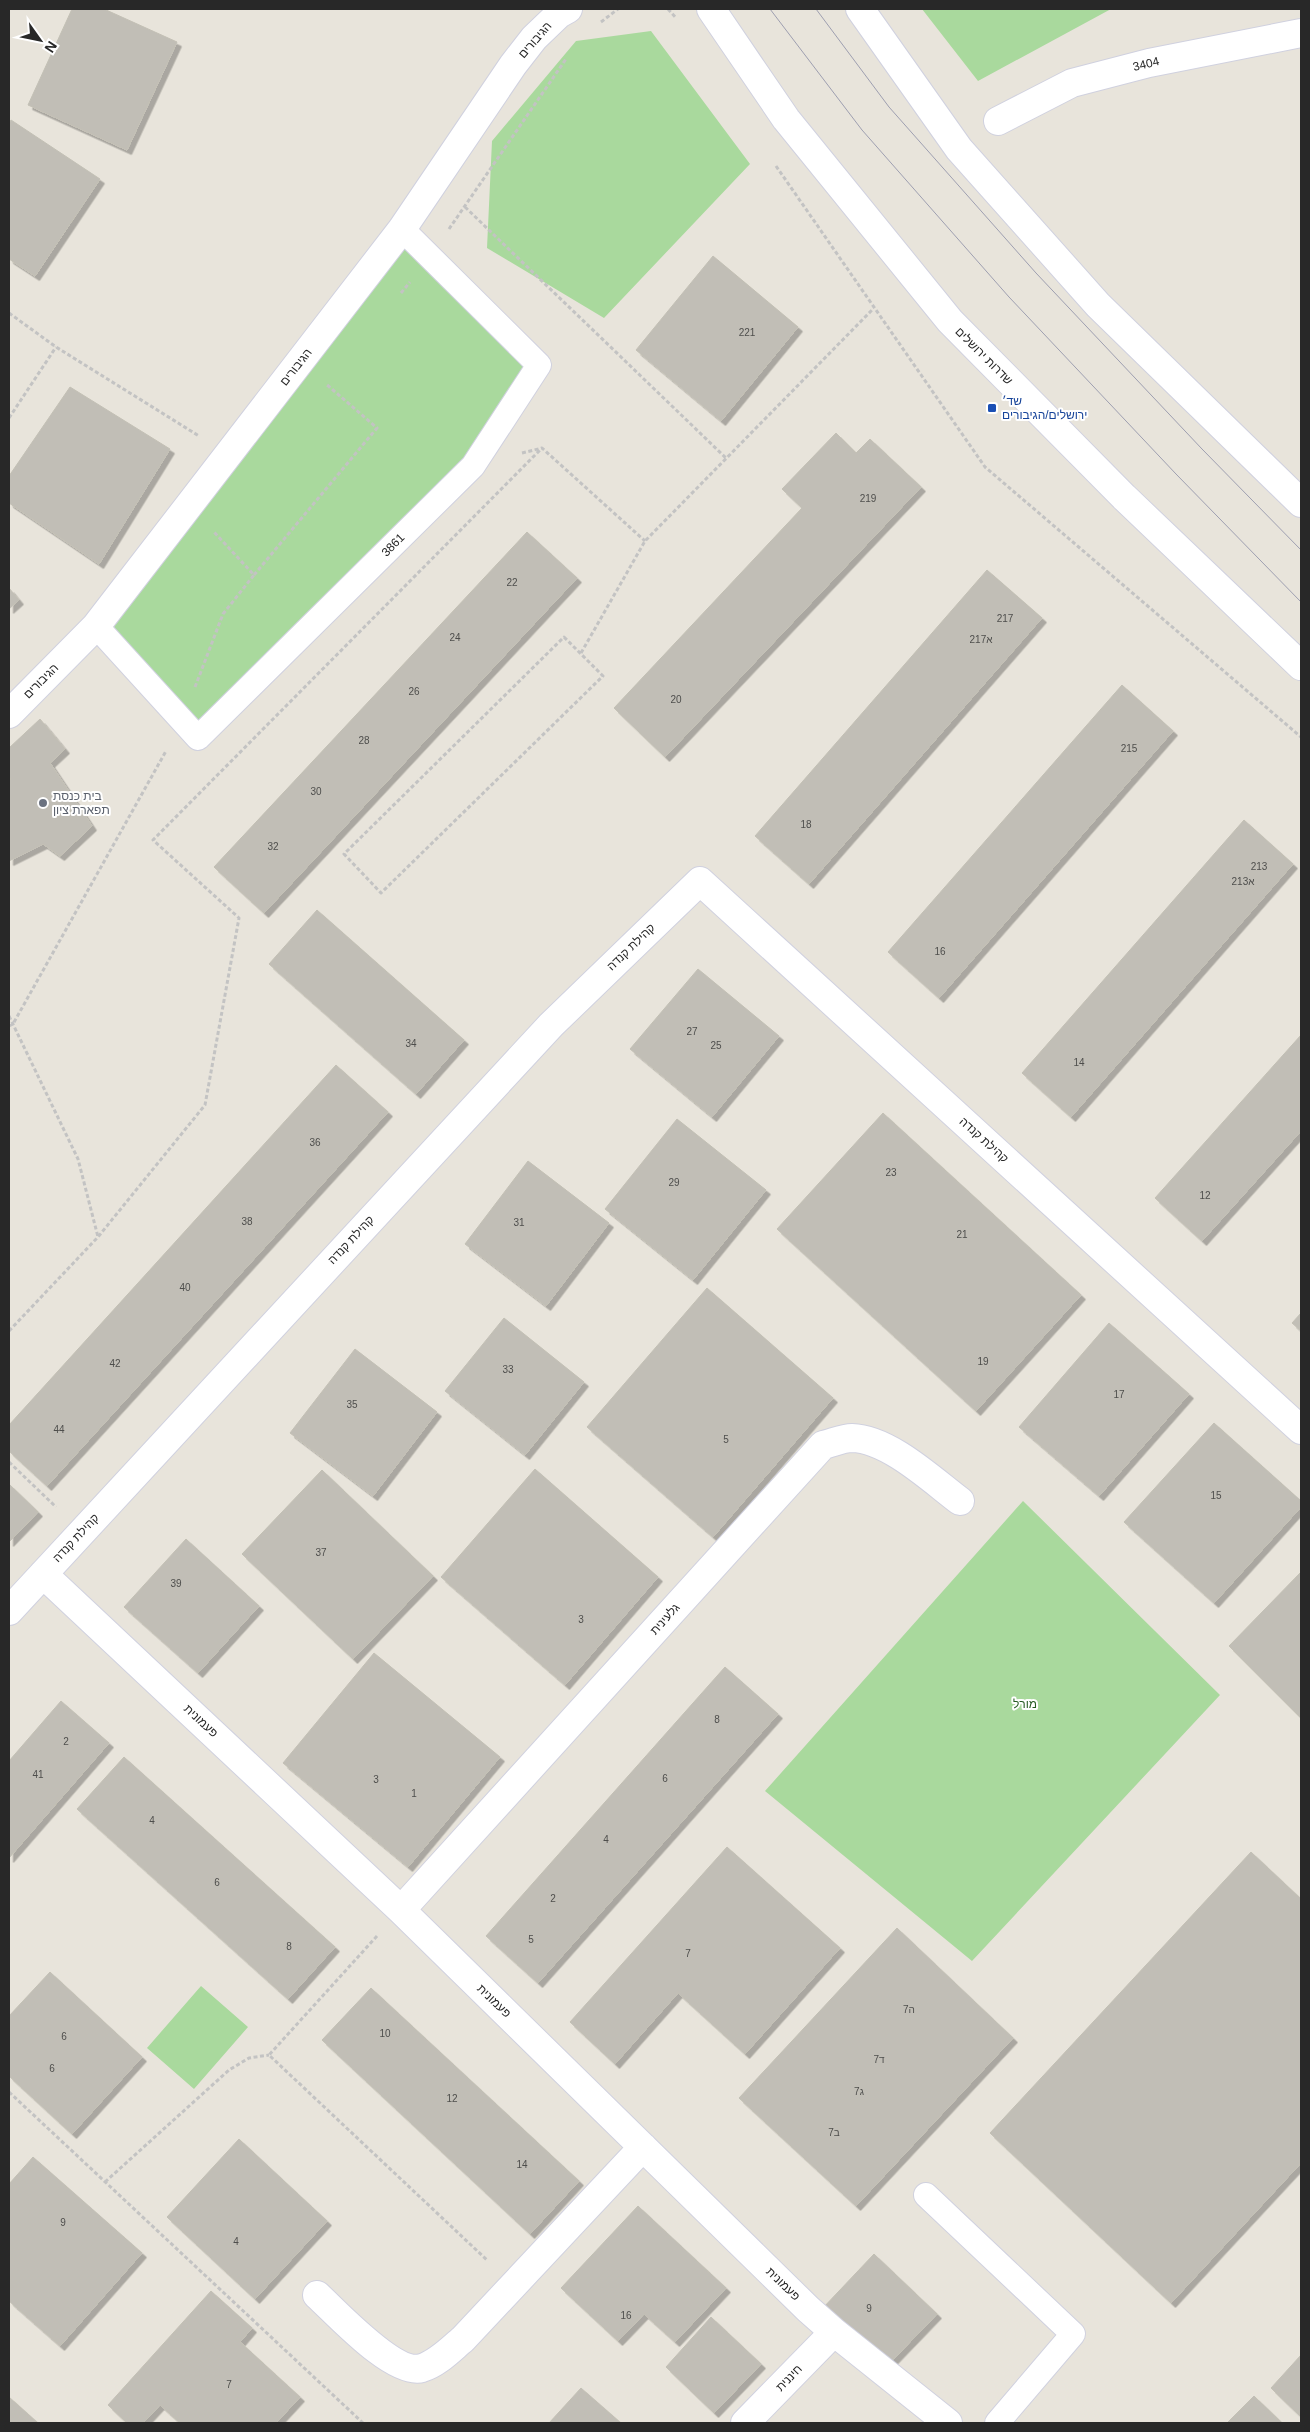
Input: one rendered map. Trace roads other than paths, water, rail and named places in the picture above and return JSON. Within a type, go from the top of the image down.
[{"type":"street","name":"הגיבורים","points":[[9,714],[96,626],[402,229],[513,65],[534,38],[558,14],[568,9]]},
{"type":"street","name":"שדרות ירושלים","points":[[711,9],[786,119],[950,321],[1124,497],[1301,666]]},
{"type":"street","points":[[860,9],[959,149],[1092,298],[1301,503]]},
{"type":"street","name":"3404","points":[[998,121],[1072,83],[1149,63],[1301,33]]},
{"type":"street","name":"קהילת קנדה","points":[[9,1611],[550,1025],[700,881],[1301,1430]]},
{"type":"street","name":"גלעינית","points":[[401,1910],[823,1445],[851,1438],[872,1440],[903,1458],[960,1501]]},
{"type":"street","name":"פעמונית","points":[[44,1574],[401,1910],[834,2332],[948,2423]]},
{"type":"street","points":[[317,2295],[385,2357],[405,2366],[421,2368],[443,2356],[463,2339],[643,2146]]},
{"type":"street","name":"חיננית","points":[[744,2423],[834,2332]]},
{"type":"lane","name":"3861","points":[[96,626],[198,738],[473,466],[539,365],[402,229]]},
{"type":"lane","points":[[926,2195],[1073,2334],[997,2423]]},
{"type":"tram line","points":[[770,9],[862,130],[1009,297],[1176,474],[1301,602]]},
{"type":"tram line","points":[[816,9],[889,107],[1036,273],[1202,449],[1301,550]]},
{"type":"place","name":"שד׳ ירושלים/הגיבורים","points":[[992,408]]},
{"type":"place","name":"בית כנסת תפארת ציון","points":[[43,803]]},
{"type":"park label","name":"מורל","points":[[1025,1704]]}]
